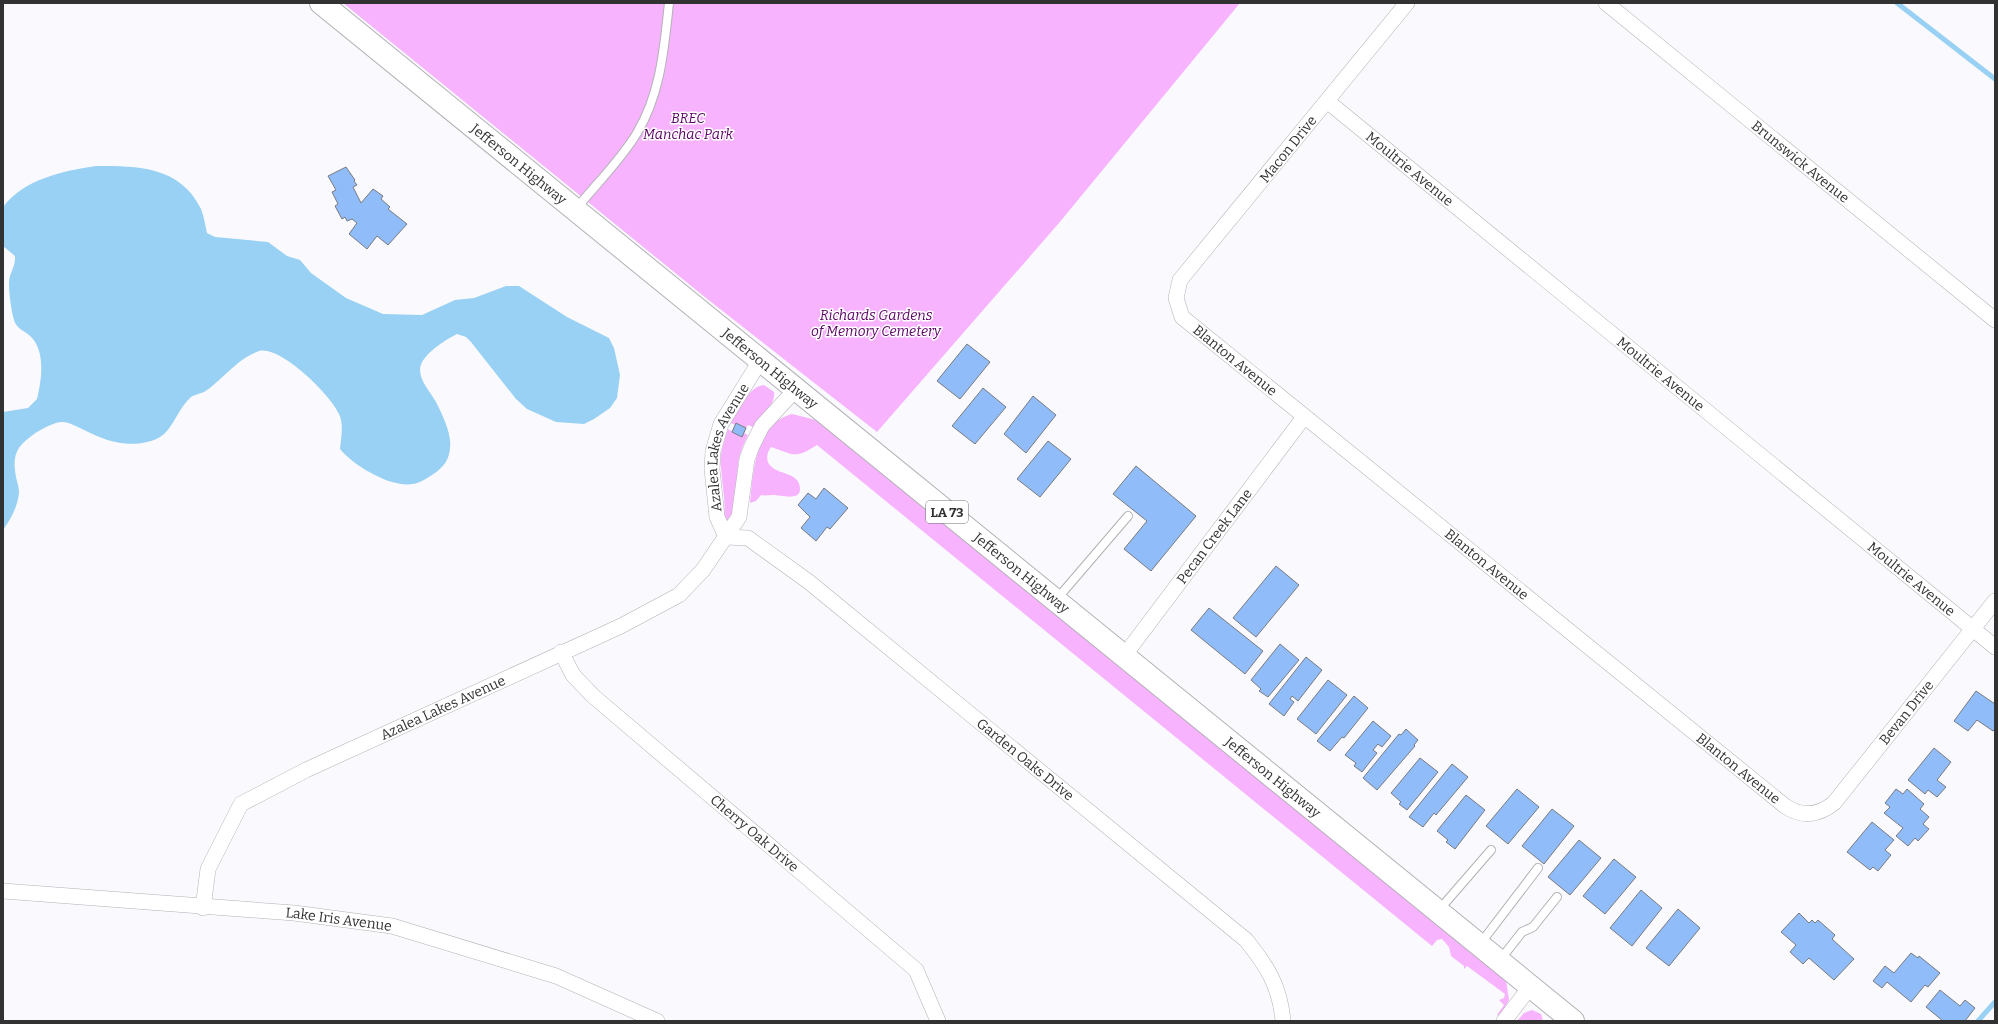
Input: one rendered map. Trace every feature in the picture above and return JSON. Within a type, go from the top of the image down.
[{"type":"main road","name":"Jefferson Highway","points":[[321,3],[1530,987],[1564,1019]]},
{"type":"street","name":"Macon Drive","points":[[1176,298],[1180,280],[1407,3]]},
{"type":"street","name":"Brunswick Avenue","points":[[1606,3],[1995,320]]},
{"type":"street","name":"Moultrie Avenue","points":[[1327,101],[1972,630],[1995,647]]},
{"type":"street","name":"Blanton Avenue","points":[[1176,298],[1182,317],[1304,417],[1785,806],[1797,813],[1811,814]]},
{"type":"street","name":"Azalea Lakes Avenue","points":[[726,537],[717,518],[712,469],[714,451],[721,424],[760,361]]},
{"type":"street","name":"Azalea Lakes Avenue","points":[[203,908],[208,869],[241,804],[306,770],[561,652],[621,626],[679,595],[703,570],[738,517],[747,459],[752,446],[762,426],[795,390]]},
{"type":"street","name":"Pecan Creek Lane","points":[[1124,656],[1304,417]]},
{"type":"street","name":"Garden Oaks Drive","points":[[726,537],[748,538],[809,582],[1246,940],[1265,963],[1276,986],[1283,1021]]},
{"type":"street","name":"Bevan Drive","points":[[1811,814],[1826,810],[1834,803],[1995,601]]},
{"type":"street","name":"Cherry Oak Drive","points":[[561,652],[579,683],[916,970],[938,1021]]},
{"type":"street","name":"Lake Iris Avenue","points":[[3,891],[294,914],[392,926],[556,976],[657,1021]]},
{"type":"street","points":[[1504,1021],[1530,987]]},
{"type":"lane","points":[[576,210],[628,146],[646,118],[660,75],[668,3]]},
{"type":"lane","points":[[1056,600],[1128,516]]},
{"type":"lane","points":[[1437,912],[1491,850]]},
{"type":"lane","points":[[1478,946],[1538,868]]},
{"type":"lane","points":[[1499,962],[1522,932],[1533,927],[1557,897]]},
{"type":"green space","points":[[343,3],[1240,3],[1059,223],[877,432],[706,298]]},
{"type":"green space","points":[[764,385],[774,392],[773,402],[767,411],[753,427],[748,425],[746,428],[737,423],[735,425],[731,423],[740,406],[749,394],[759,386]]},
{"type":"green space","points":[[792,414],[816,420],[828,427],[1506,980],[1509,1000],[1500,1016],[1497,1015],[1504,1005],[1499,1000],[1504,998],[1505,994],[1467,966],[1464,969],[1464,966],[1451,956],[1449,947],[1442,939],[1437,940],[1432,946],[817,445],[803,453],[798,454],[789,453],[771,447],[767,456],[769,464],[773,468],[797,480],[800,490],[799,493],[789,497],[761,495],[756,501],[750,503],[755,464],[763,438],[770,427],[780,419]]},
{"type":"green space","points":[[728,429],[741,437],[744,433],[748,435],[739,458],[734,510],[728,522],[724,518],[721,459],[722,448]]},
{"type":"green space","points":[[1532,1010],[1541,1014],[1543,1021],[1517,1021],[1524,1013]]},
{"type":"water","points":[[96,166],[142,168],[170,176],[182,184],[192,195],[201,209],[207,233],[215,237],[268,242],[287,256],[300,260],[311,273],[346,298],[383,314],[422,315],[455,300],[474,298],[506,286],[519,286],[567,317],[609,338],[614,348],[620,375],[617,398],[610,408],[584,424],[556,422],[527,409],[516,399],[471,342],[466,337],[457,334],[434,348],[421,364],[420,369],[423,382],[441,412],[450,437],[450,448],[447,459],[438,470],[421,481],[413,484],[394,483],[363,469],[346,456],[340,449],[342,431],[341,418],[326,395],[316,384],[291,363],[279,356],[268,351],[259,351],[237,364],[204,392],[190,398],[169,429],[158,438],[151,441],[133,444],[116,442],[65,422],[59,422],[43,428],[34,434],[23,443],[15,457],[15,469],[19,490],[18,497],[14,512],[3,530],[3,412],[28,408],[37,399],[41,365],[38,348],[34,341],[16,325],[13,316],[9,283],[15,256],[3,246],[3,207],[22,189],[33,183],[58,174]]},
{"type":"building","points":[[346,167],[355,180],[354,181],[357,185],[353,187],[361,203],[373,189],[383,196],[381,199],[390,207],[388,209],[407,224],[388,245],[377,236],[367,249],[349,234],[357,223],[352,219],[347,221],[345,217],[342,219],[335,206],[338,204],[332,192],[336,190],[328,176]]},
{"type":"building","points":[[967,344],[990,362],[960,399],[937,381]]},
{"type":"building","points":[[983,388],[1006,407],[975,444],[952,426]]},
{"type":"building","points":[[1033,396],[1056,415],[1026,453],[1004,434]]},
{"type":"building","points":[[736,423],[746,428],[742,437],[732,432]]},
{"type":"building","points":[[1048,441],[1071,459],[1040,497],[1017,479]]},
{"type":"building","points":[[1136,466],[1196,516],[1151,571],[1124,549],[1147,521],[1113,494]]},
{"type":"building","points":[[824,488],[848,508],[830,529],[827,527],[816,541],[801,528],[810,517],[798,505],[808,493],[816,499]]},
{"type":"building","points":[[1276,566],[1299,585],[1256,637],[1233,618]]},
{"type":"building","points":[[1209,608],[1263,651],[1245,674],[1191,630]]},
{"type":"building","points":[[1280,644],[1299,660],[1268,697],[1259,691],[1261,689],[1251,680]]},
{"type":"building","points":[[1306,657],[1322,670],[1298,701],[1292,696],[1290,699],[1294,702],[1284,716],[1269,704]]},
{"type":"building","points":[[1328,680],[1347,695],[1316,734],[1297,719]]},
{"type":"building","points":[[1976,691],[1995,704],[1995,729],[1993,731],[1977,720],[1968,731],[1954,721]]},
{"type":"building","points":[[1354,696],[1368,708],[1344,738],[1342,737],[1330,751],[1317,741]]},
{"type":"building","points":[[1373,721],[1391,736],[1382,747],[1378,744],[1373,750],[1377,753],[1362,772],[1354,766],[1356,763],[1345,755]]},
{"type":"building","points":[[1406,729],[1418,740],[1414,745],[1415,746],[1377,790],[1363,778],[1399,734],[1401,735]]},
{"type":"building","points":[[1934,748],[1951,762],[1937,780],[1946,787],[1937,797],[1928,790],[1925,794],[1908,780]]},
{"type":"building","points":[[1420,758],[1438,772],[1407,810],[1399,804],[1401,802],[1391,793]]},
{"type":"building","points":[[1452,764],[1468,777],[1436,815],[1434,813],[1423,827],[1409,817]]},
{"type":"building","points":[[1517,789],[1539,807],[1508,844],[1486,826]]},
{"type":"building","points":[[1896,789],[1903,794],[1907,789],[1924,804],[1920,809],[1929,817],[1923,824],[1929,829],[1918,841],[1915,838],[1908,846],[1896,836],[1903,828],[1884,813],[1890,807],[1885,803]]},
{"type":"building","points":[[1466,795],[1485,810],[1455,849],[1446,842],[1448,840],[1437,831]]},
{"type":"building","points":[[1552,809],[1574,826],[1544,864],[1522,846]]},
{"type":"building","points":[[1872,822],[1894,840],[1885,850],[1891,855],[1878,871],[1873,867],[1870,870],[1847,852]]},
{"type":"building","points":[[1579,840],[1601,858],[1570,895],[1548,877]]},
{"type":"building","points":[[1614,859],[1636,877],[1605,914],[1583,896]]},
{"type":"building","points":[[1641,890],[1662,908],[1632,946],[1610,928]]},
{"type":"building","points":[[1678,909],[1700,928],[1669,966],[1646,948]]},
{"type":"building","points":[[1799,913],[1809,923],[1812,920],[1815,923],[1818,920],[1835,935],[1832,939],[1854,959],[1834,980],[1809,958],[1803,964],[1790,952],[1796,945],[1781,932]]},
{"type":"building","points":[[1911,953],[1918,958],[1919,956],[1940,973],[1928,987],[1925,985],[1911,1002],[1887,982],[1882,988],[1873,981],[1885,966],[1894,973]]},
{"type":"building","points":[[1940,990],[1960,1006],[1965,1000],[1975,1008],[1965,1021],[1943,1021],[1926,1007]]},
{"type":"waterway","points":[[1897,3],[1995,79]]},
{"type":"waterway","points":[[1978,1021],[1995,1002]]},
{"type":"park label","name":"BREC Manchac Park","points":[[688,126]]},
{"type":"park label","name":"Richards Gardens of Memory Cemetery","points":[[876,324]]}]
